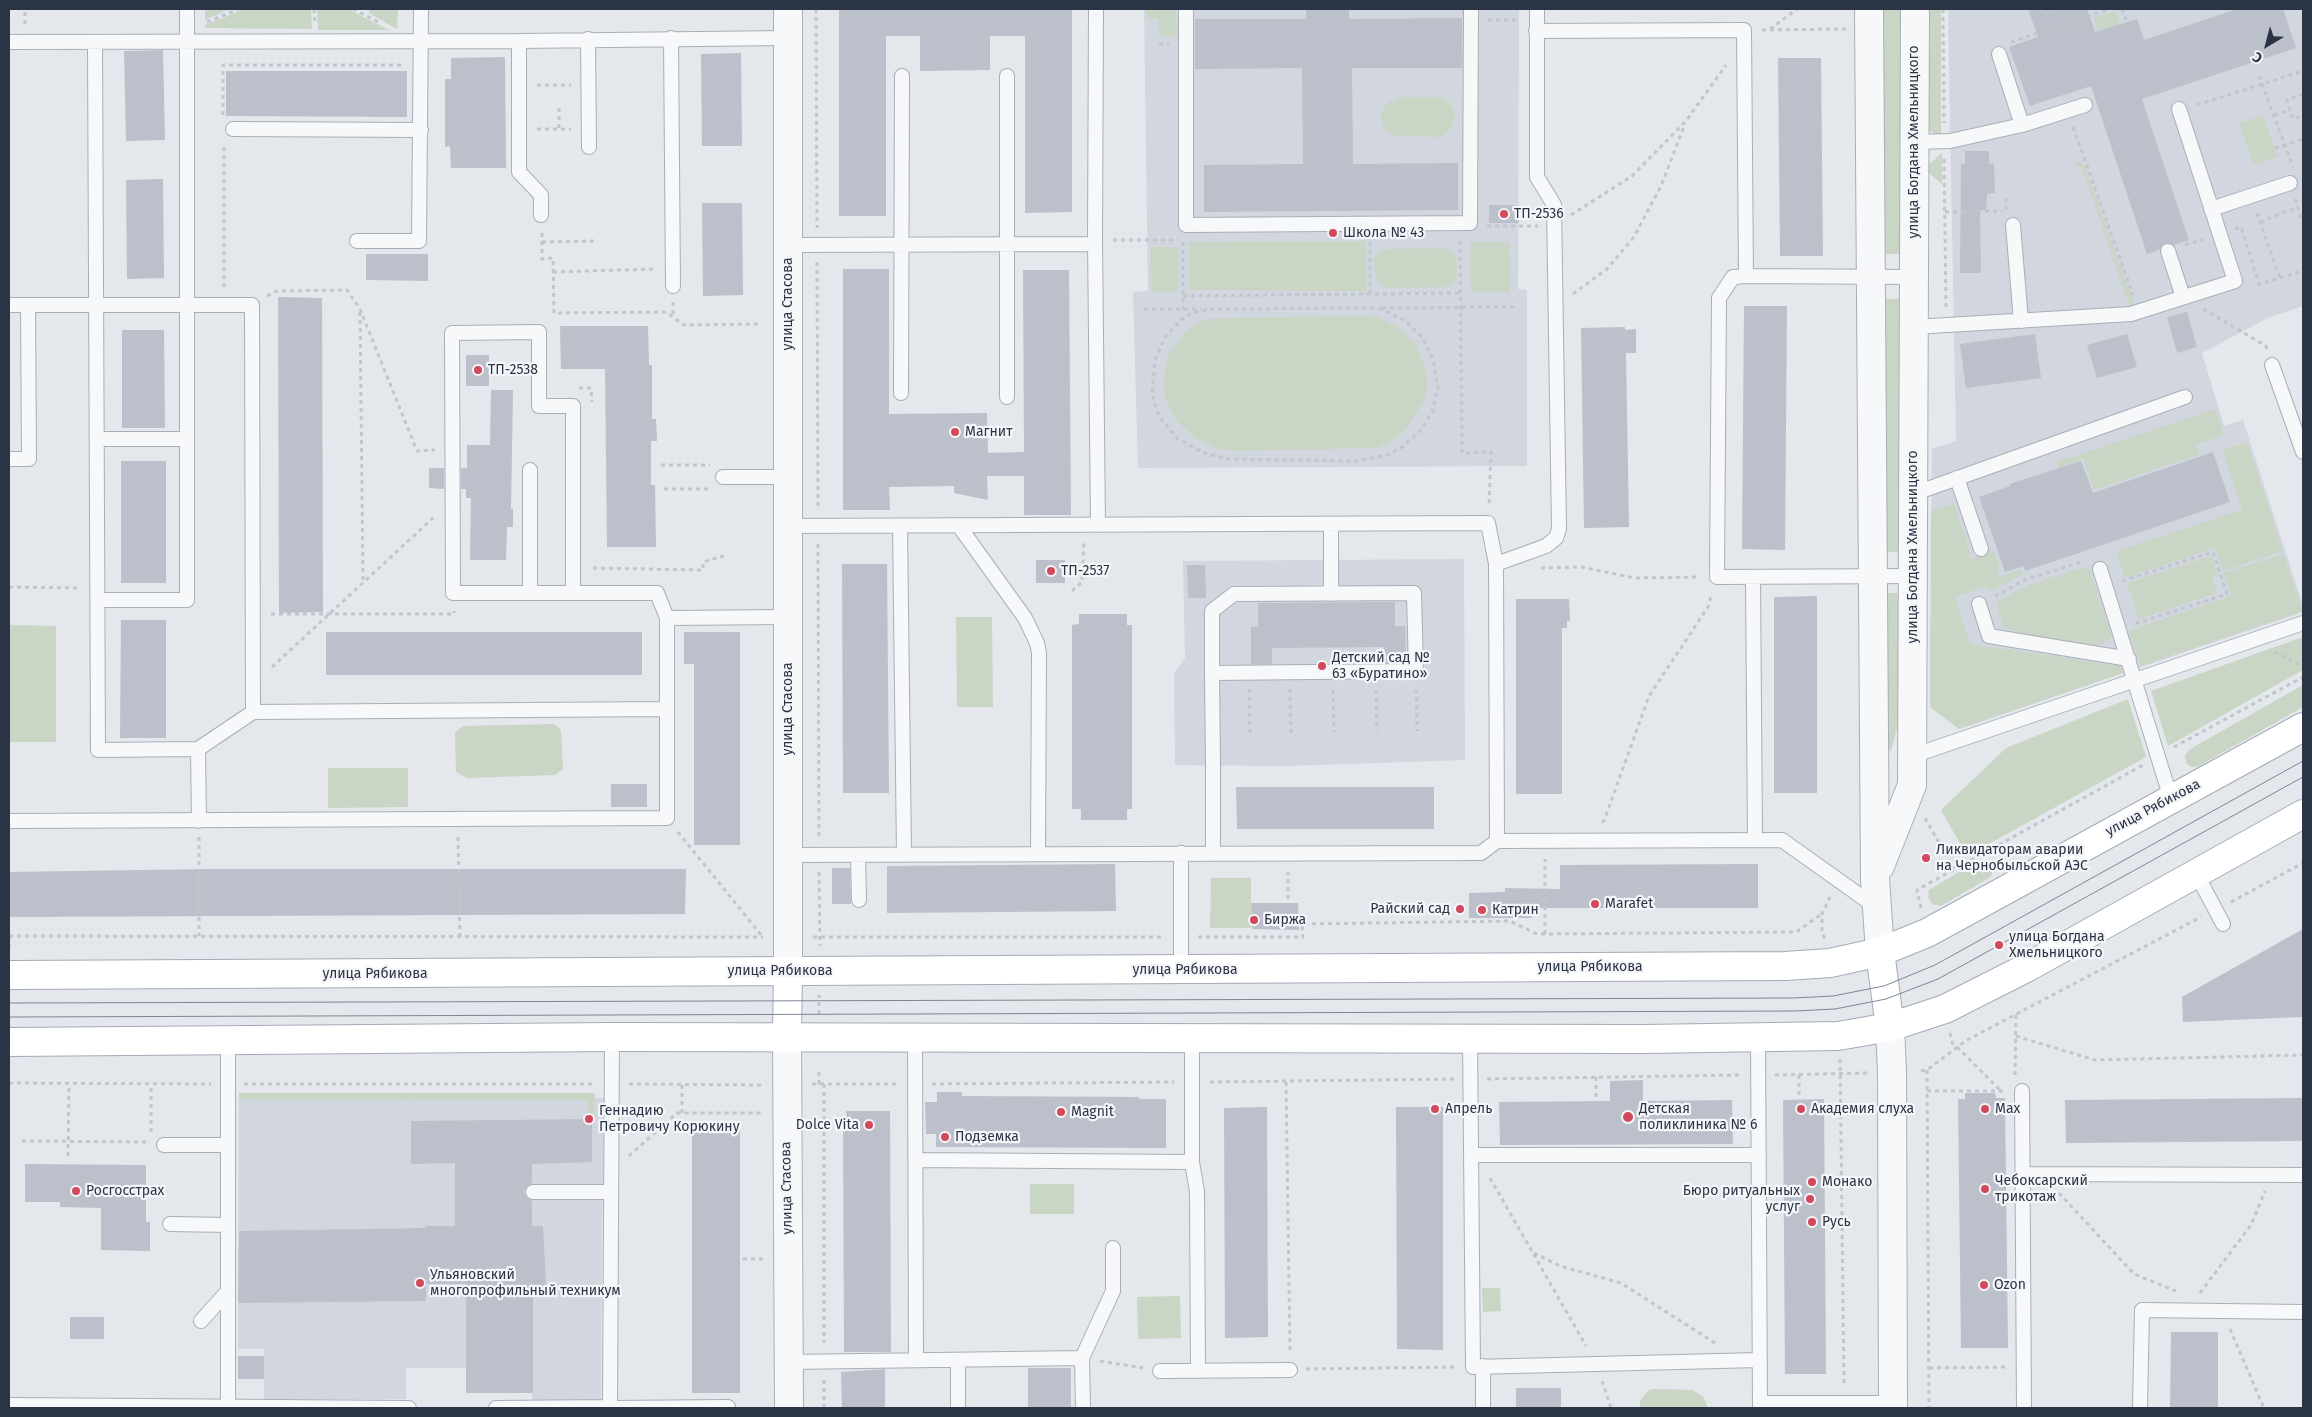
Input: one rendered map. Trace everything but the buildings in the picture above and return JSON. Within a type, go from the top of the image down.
[{"type":"main road","name":"улица Рябикова","points":[[9,975],[1181,970],[1785,966],[1830,963],[1880,952],[1936,928],[2303,727]]},
{"type":"main road","points":[[9,1042],[787,1036],[1758,1039],[1838,1036],[1890,1027],[1945,1009],[2028,967],[2303,814]]},
{"type":"main road","name":"улица Богдана Хмельницкого","points":[[1880,952],[1890,1027]]},
{"type":"main road","name":"улица Стасова","points":[[787,1036],[788,971]]},
{"type":"street","name":"улица Стасова","points":[[788,9],[788,971]]},
{"type":"street","points":[[1869,9],[1875,879]]},
{"type":"street","name":"улица Богдана Хмельницкого","points":[[1880,952],[1875,879],[1912,785],[1915,9]]},
{"type":"street","name":"улица Богдана Хмельницкого","points":[[1890,1027],[1892,1072],[1893,1406]]},
{"type":"street","name":"улица Стасова","points":[[787,1036],[789,1408]]},
{"type":"lane","points":[[98,594],[187,600],[187,9]]},
{"type":"lane","points":[[357,240],[420,241],[421,9]]},
{"type":"lane","points":[[1092,525],[1096,9]]},
{"type":"lane","points":[[1186,9],[1186,225],[1465,223],[1471,15]]},
{"type":"lane","points":[[1496,564],[1546,546],[1556,538],[1559,530],[1554,205],[1537,177],[1537,20],[1744,37],[1746,276]]},
{"type":"lane","points":[[9,42],[95,42],[187,37],[421,41],[788,38]]},
{"type":"lane","points":[[671,38],[673,286]]},
{"type":"lane","points":[[588,39],[589,147]]},
{"type":"lane","points":[[519,41],[519,172],[541,194],[541,215]]},
{"type":"lane","points":[[95,42],[98,750],[198,750],[253,712],[667,710]]},
{"type":"lane","points":[[1999,54],[2022,125]]},
{"type":"lane","points":[[901,393],[902,76]]},
{"type":"lane","points":[[1007,76],[1007,397]]},
{"type":"lane","points":[[1914,142],[1944,142],[2022,125],[2085,105]]},
{"type":"lane","points":[[1914,326],[2125,315],[2235,281],[2179,110]]},
{"type":"lane","points":[[228,125],[421,130]]},
{"type":"lane","points":[[2212,209],[2290,183]]},
{"type":"lane","points":[[2014,225],[2020,321]]},
{"type":"lane","points":[[788,245],[1095,242]]},
{"type":"lane","points":[[2168,251],[2183,298]]},
{"type":"lane","points":[[1913,576],[1717,577],[1719,298],[1733,277],[1914,277]]},
{"type":"lane","points":[[9,305],[252,305],[253,712]]},
{"type":"lane","points":[[9,459],[29,459],[28,305]]},
{"type":"lane","points":[[9,821],[667,818],[667,618],[657,593],[573,593],[530,593],[454,592],[452,333],[539,332],[539,406],[573,406],[573,593]]},
{"type":"lane","points":[[2272,365],[2303,452]]},
{"type":"lane","points":[[1913,494],[2184,397]]},
{"type":"lane","points":[[97,439],[187,439]]},
{"type":"lane","points":[[530,470],[530,593]]},
{"type":"lane","points":[[724,477],[788,477]]},
{"type":"lane","points":[[1957,478],[1981,549]]},
{"type":"lane","points":[[788,526],[1488,523],[1496,564],[1498,841]]},
{"type":"lane","points":[[1331,524],[1331,594]]},
{"type":"lane","points":[[900,526],[904,855]]},
{"type":"lane","points":[[959,526],[1025,618],[1038,643],[1038,854]]},
{"type":"lane","points":[[2100,569],[2136,680],[2171,799]]},
{"type":"lane","points":[[1752,577],[1755,840]]},
{"type":"lane","points":[[1212,673],[1416,671],[1414,593],[1234,594],[1212,611],[1212,673],[1213,853]]},
{"type":"lane","points":[[1979,604],[1989,636],[2129,659]]},
{"type":"lane","points":[[667,618],[788,617]]},
{"type":"lane","points":[[1912,756],[2303,623]]},
{"type":"lane","points":[[198,750],[199,821]]},
{"type":"lane","points":[[788,855],[1481,853],[1498,841],[1782,840],[1877,907]]},
{"type":"lane","points":[[1181,853],[1181,970]]},
{"type":"lane","points":[[858,855],[859,900]]},
{"type":"lane","points":[[2196,874],[2224,924]]},
{"type":"lane","points":[[611,1408],[612,1037]]},
{"type":"lane","points":[[915,1037],[916,1360]]},
{"type":"lane","points":[[1192,1037],[1192,1162],[1197,1192],[1198,1370]]},
{"type":"lane","points":[[1470,1038],[1478,1366],[1483,1408]]},
{"type":"lane","points":[[228,1039],[228,1406]]},
{"type":"lane","points":[[1758,1039],[1760,1406],[1844,1403],[1893,1406]]},
{"type":"lane","points":[[2018,1091],[2022,1174],[2024,1408]]},
{"type":"lane","points":[[164,1145],[228,1145]]},
{"type":"lane","points":[[1474,1155],[1759,1155]]},
{"type":"lane","points":[[916,1160],[1192,1162]]},
{"type":"lane","points":[[2022,1174],[2303,1175]]},
{"type":"lane","points":[[533,1192],[612,1192]]},
{"type":"lane","points":[[170,1224],[228,1225]]},
{"type":"lane","points":[[1083,1408],[1082,1358],[1114,1291],[1113,1248]]},
{"type":"lane","points":[[201,1322],[228,1291]]},
{"type":"lane","points":[[2140,1408],[2142,1310],[2303,1312]]},
{"type":"lane","points":[[788,1362],[1082,1358]]},
{"type":"lane","points":[[958,1360],[958,1408]]},
{"type":"lane","points":[[1478,1366],[1760,1360]]},
{"type":"lane","points":[[1160,1371],[1290,1363]]},
{"type":"lane","points":[[9,1405],[409,1408]]},
{"type":"lane","points":[[496,1408],[728,1407]]},
{"type":"path","points":[[187,37],[239,9]]},
{"type":"path","points":[[816,9],[820,950]]},
{"type":"path","points":[[1770,30],[1797,9]]},
{"type":"path","points":[[1943,9],[1946,325]]},
{"type":"path","points":[[2041,9],[2043,15],[2064,9]]},
{"type":"path","points":[[1999,54],[1997,46],[2110,9]]},
{"type":"path","points":[[2122,9],[2126,20]]},
{"type":"path","points":[[1471,15],[1537,20]]},
{"type":"path","points":[[1488,523],[1491,452],[1462,452],[1460,293],[1465,223],[1474,226],[1554,226],[1632,176],[1686,121],[1744,37],[1770,30],[1848,29]]},
{"type":"path","points":[[228,125],[223,65],[421,65]]},
{"type":"path","points":[[2179,110],[2303,71]]},
{"type":"path","points":[[2259,76],[2298,180],[2290,183],[2303,223]]},
{"type":"path","points":[[519,85],[588,84]]},
{"type":"path","points":[[2303,94],[2286,100],[2293,119],[2303,116]]},
{"type":"path","points":[[559,108],[559,129]]},
{"type":"path","points":[[2068,110],[2139,312]]},
{"type":"path","points":[[2274,116],[2290,110]]},
{"type":"path","points":[[1555,297],[1576,294],[1607,269],[1634,237],[1661,186],[1686,121]]},
{"type":"path","points":[[519,129],[588,128]]},
{"type":"path","points":[[2275,148],[2303,139]]},
{"type":"path","points":[[222,305],[224,280],[224,141]]},
{"type":"path","points":[[2252,196],[2280,278]]},
{"type":"path","points":[[1945,212],[2006,211],[2006,198]]},
{"type":"path","points":[[2260,222],[2298,207]]},
{"type":"path","points":[[541,215],[542,259],[553,258],[554,313],[666,312],[684,325],[762,324]]},
{"type":"path","points":[[1370,224],[1370,294]]},
{"type":"path","points":[[1095,242],[1183,240],[1183,309]]},
{"type":"path","points":[[542,242],[595,241]]},
{"type":"path","points":[[553,272],[673,269]]},
{"type":"path","points":[[252,305],[277,291],[347,290],[360,309],[417,451],[452,450]]},
{"type":"path","points":[[1183,296],[1460,293]]},
{"type":"path","points":[[2183,298],[2266,346],[2272,365]]},
{"type":"path","points":[[1144,309],[1460,308],[1516,306]]},
{"type":"path","points":[[1209,309],[1190,314],[1182,319],[1165,337],[1155,360],[1152,393],[1156,409],[1162,420],[1178,439],[1204,453],[1226,459],[1356,461],[1387,455],[1401,448],[1420,431],[1426,422],[1432,412],[1438,389],[1433,359],[1422,337],[1404,320],[1379,308]]},
{"type":"path","points":[[360,309],[363,582]]},
{"type":"path","points":[[574,388],[592,388],[592,407]]},
{"type":"path","points":[[661,466],[715,465]]},
{"type":"path","points":[[664,489],[714,489]]},
{"type":"path","points":[[253,684],[453,500]]},
{"type":"path","points":[[1072,592],[1082,582],[1092,525]]},
{"type":"path","points":[[2106,586],[2213,552],[2227,594],[2119,628]]},
{"type":"path","points":[[593,560],[593,569],[703,570],[703,562],[724,556]]},
{"type":"path","points":[[1979,604],[2025,580],[2096,557],[2100,569]]},
{"type":"path","points":[[1553,568],[1582,567],[1635,578],[1717,577],[1708,607],[1649,696],[1604,820],[1574,840]]},
{"type":"path","points":[[9,587],[98,594]]},
{"type":"path","points":[[253,614],[454,614],[454,592]]},
{"type":"path","points":[[1416,671],[1417,731]]},
{"type":"path","points":[[1290,672],[1291,734]]},
{"type":"path","points":[[1332,672],[1334,732]]},
{"type":"path","points":[[1376,672],[1376,732]]},
{"type":"path","points":[[1248,673],[1250,734]]},
{"type":"path","points":[[1922,913],[1917,890],[2303,677]]},
{"type":"path","points":[[1910,790],[1954,869]]},
{"type":"path","points":[[9,948],[9,936],[762,937],[667,818]]},
{"type":"path","points":[[458,820],[460,937]]},
{"type":"path","points":[[199,821],[199,936]]},
{"type":"path","points":[[1546,841],[1546,934]]},
{"type":"path","points":[[1288,853],[1288,899]]},
{"type":"path","points":[[1921,1071],[1927,1070],[1956,1048],[2016,1014],[2303,864]]},
{"type":"path","points":[[820,936],[1303,937],[1302,924],[1510,921],[1537,934],[1796,932],[1822,914],[1822,934],[1828,942]]},
{"type":"path","points":[[820,989],[820,1020]]},
{"type":"path","points":[[1927,1092],[2018,1091],[2016,1014]]},
{"type":"path","points":[[1949,1030],[1956,1048],[2001,1091]]},
{"type":"path","points":[[2016,1036],[2096,1060],[2303,1055]]},
{"type":"path","points":[[1840,1058],[1842,1074],[1844,1403]]},
{"type":"path","points":[[819,1070],[819,1084]]},
{"type":"path","points":[[1927,1070],[1929,1408]]},
{"type":"path","points":[[807,1084],[1286,1082],[1867,1073]]},
{"type":"path","points":[[1799,1075],[1799,1097]]},
{"type":"path","points":[[1596,1078],[1596,1098]]},
{"type":"path","points":[[1286,1082],[1290,1363],[1478,1366]]},
{"type":"path","points":[[9,1083],[764,1085]]},
{"type":"path","points":[[68,1156],[69,1084]]},
{"type":"path","points":[[22,1141],[150,1142],[151,1084]]},
{"type":"path","points":[[682,1084],[682,1113]]},
{"type":"path","points":[[824,1084],[824,1408]]},
{"type":"path","points":[[612,1172],[678,1113],[764,1113]]},
{"type":"path","points":[[1474,1155],[1597,1364],[1610,1408]]},
{"type":"path","points":[[2264,1408],[2222,1311],[2195,1299],[2250,1225],[2268,1187]]},
{"type":"path","points":[[2057,1191],[2134,1274],[2178,1292]]},
{"type":"path","points":[[1533,1253],[1560,1266],[1621,1283],[1744,1361]]},
{"type":"path","points":[[744,1258],[764,1259]]},
{"type":"path","points":[[1082,1358],[1160,1371]]},
{"type":"path","points":[[1929,1368],[2023,1367]]},
{"type":"shaded area","name":"Школа № 43","points":[[1144,9],[1519,9],[1518,289],[1527,290],[1527,466],[1138,468],[1133,292],[1148,291]]},
{"type":"shaded area","points":[[1948,9],[2303,9],[2303,306],[2268,318],[2202,353],[2224,426],[2243,420],[2303,606],[2303,612],[1959,729],[1930,707],[1932,449],[1956,441]]},
{"type":"shaded area","name":"Детский сад № 63 «Буратино»","points":[[1464,559],[1465,760],[1287,766],[1175,765],[1174,674],[1185,658],[1183,561]]},
{"type":"shaded area","name":"Ульяновский многопрофильный техникум","points":[[239,1098],[605,1098],[601,1400],[532,1400],[532,1393],[466,1393],[466,1368],[406,1368],[406,1399],[264,1399],[264,1349],[238,1349]]},
{"type":"green space","points":[[205,9],[230,9],[205,20]]},
{"type":"green space","points":[[245,9],[311,9],[312,29],[205,28],[205,25]]},
{"type":"green space","points":[[317,9],[348,9],[389,30],[318,30]]},
{"type":"green space","points":[[369,9],[398,9],[397,29],[369,13]]},
{"type":"green space","points":[[1147,9],[1176,9],[1177,37],[1159,37],[1159,18],[1147,18]]},
{"type":"green space","points":[[1881,9],[1902,9],[1900,254],[1880,254]]},
{"type":"green space","points":[[1923,9],[1941,9],[1941,137],[1923,127]]},
{"type":"green space","points":[[2115,11],[2120,24],[2098,31],[2094,18]]},
{"type":"green space","points":[[1400,97],[1440,97],[1447,100],[1455,114],[1453,124],[1446,133],[1439,137],[1393,136],[1382,124],[1381,114],[1387,103]]},
{"type":"green space","points":[[2263,115],[2278,157],[2254,165],[2239,123]]},
{"type":"green space","points":[[1942,153],[1942,184],[1924,169]]},
{"type":"green space","points":[[2077,161],[2084,165],[2135,306],[2130,307],[2082,169],[2075,164]]},
{"type":"green space","points":[[1366,241],[1366,291],[1190,290],[1189,242]]},
{"type":"green space","points":[[1470,242],[1509,242],[1510,292],[1471,292]]},
{"type":"green space","points":[[1151,247],[1178,247],[1178,292],[1151,292]]},
{"type":"green space","points":[[1445,248],[1451,251],[1457,260],[1457,278],[1450,286],[1387,288],[1382,286],[1376,278],[1374,261],[1376,256],[1383,251],[1388,249]]},
{"type":"green space","points":[[1881,299],[1901,299],[1901,552],[1881,552]]},
{"type":"green space","points":[[1377,317],[1400,328],[1416,345],[1425,368],[1426,396],[1408,427],[1390,442],[1377,448],[1233,451],[1219,449],[1194,437],[1177,421],[1170,409],[1165,396],[1164,383],[1167,357],[1183,334],[1204,320],[1217,318]]},
{"type":"green space","points":[[2215,409],[2224,435],[2196,444],[2199,454],[2094,490],[2083,459],[2059,468],[2057,462]]},
{"type":"green space","points":[[2247,442],[2283,551],[2223,571],[2215,548],[2125,578],[2116,551],[2242,510],[2223,450]]},
{"type":"green space","points":[[1954,504],[1968,544],[1971,559],[1994,551],[2000,569],[1996,571],[1998,577],[2021,569],[2023,574],[1991,591],[1984,587],[1955,597],[1970,644],[2120,666],[2123,673],[1959,729],[1930,707],[1931,510]]},
{"type":"green space","points":[[2283,554],[2303,611],[2141,666],[2129,631],[2231,596],[2224,573]]},
{"type":"green space","points":[[2212,556],[2218,574],[2212,576],[2217,593],[2139,619],[2127,583]]},
{"type":"green space","points":[[2088,566],[2112,637],[2093,649],[2061,644],[2004,628],[1996,603],[2028,585]]},
{"type":"green space","points":[[1882,593],[1902,593],[1903,706],[1891,751],[1882,751]]},
{"type":"green space","points":[[956,617],[992,617],[993,707],[957,707]]},
{"type":"green space","points":[[9,625],[56,626],[56,742],[9,742]]},
{"type":"green space","points":[[2303,637],[2303,670],[2168,746],[2151,691]]},
{"type":"green space","points":[[2303,685],[2303,707],[2197,767],[2191,767],[2186,763],[2185,755],[2190,749]]},
{"type":"green space","points":[[2128,699],[2146,757],[1967,856],[1941,810],[2006,748]]},
{"type":"green space","points":[[554,724],[561,730],[563,769],[555,775],[467,778],[456,772],[455,733],[463,726]]},
{"type":"green space","points":[[328,768],[408,768],[408,807],[328,808]]},
{"type":"green space","points":[[1979,860],[1984,860],[1992,868],[1992,875],[1989,878],[1941,906],[1932,904],[1928,897],[1929,890]]},
{"type":"green space","points":[[1211,878],[1251,878],[1251,928],[1210,928]]},
{"type":"green space","points":[[239,1093],[595,1093],[594,1116],[589,1116],[588,1100],[239,1099]]},
{"type":"green space","points":[[1030,1184],[1074,1184],[1074,1214],[1030,1214]]},
{"type":"green space","points":[[1482,1288],[1500,1288],[1501,1311],[1483,1312]]},
{"type":"green space","points":[[1180,1296],[1181,1338],[1138,1339],[1137,1297]]},
{"type":"green space","points":[[1649,1390],[1692,1390],[1703,1396],[1708,1408],[1639,1408],[1641,1399]]},
{"type":"tram line","points":[[9,1003],[1793,998],[1833,996],[1884,986],[1935,965],[2303,761]]},
{"type":"tram line","points":[[9,1017],[1795,1011],[1835,1009],[1886,999],[1938,979],[2303,777]]},
{"type":"place","name":"ТП-2536","points":[[1504,214]]},
{"type":"place","name":"Школа № 43","points":[[1333,233]]},
{"type":"place","name":"ТП-2538","points":[[478,370]]},
{"type":"place","name":"Магнит","points":[[955,432]]},
{"type":"place","name":"ТП-2537","points":[[1051,571]]},
{"type":"place","name":"Детский сад № 63 «Буратино»","points":[[1322,666]]},
{"type":"place","name":"Ликвидаторам аварии на Чернобыльской АЭС","points":[[1926,858]]},
{"type":"place","name":"Marafet","points":[[1595,904]]},
{"type":"place","name":"Райский сад","points":[[1460,909]]},
{"type":"place","name":"Катрин","points":[[1482,910]]},
{"type":"place","name":"Биржа","points":[[1254,920]]},
{"type":"place","name":"улица Богдана Хмельницкого","points":[[1999,945]]},
{"type":"place","name":"Апрель","points":[[1435,1109]]},
{"type":"place","name":"Академия слуха","points":[[1801,1109]]},
{"type":"place","name":"Max","points":[[1985,1109]]},
{"type":"place","name":"Magnit","points":[[1061,1112]]},
{"type":"place","name":"Детская поликлиника № 6","points":[[1628,1117]]},
{"type":"place","name":"Геннадию Петровичу Корюкину","points":[[589,1119]]},
{"type":"place","name":"Dolce Vita","points":[[869,1125]]},
{"type":"place","name":"Подземка","points":[[945,1137]]},
{"type":"place","name":"Монако","points":[[1812,1182]]},
{"type":"place","name":"Чебоксарский трикотаж","points":[[1985,1189]]},
{"type":"place","name":"Росгосстрах","points":[[76,1191]]},
{"type":"place","name":"Бюро ритуальных услуг","points":[[1810,1199]]},
{"type":"place","name":"Русь","points":[[1812,1222]]},
{"type":"place","name":"Ульяновский многопрофильный техникум","points":[[420,1283]]},
{"type":"place","name":"Ozon","points":[[1984,1285]]}]
